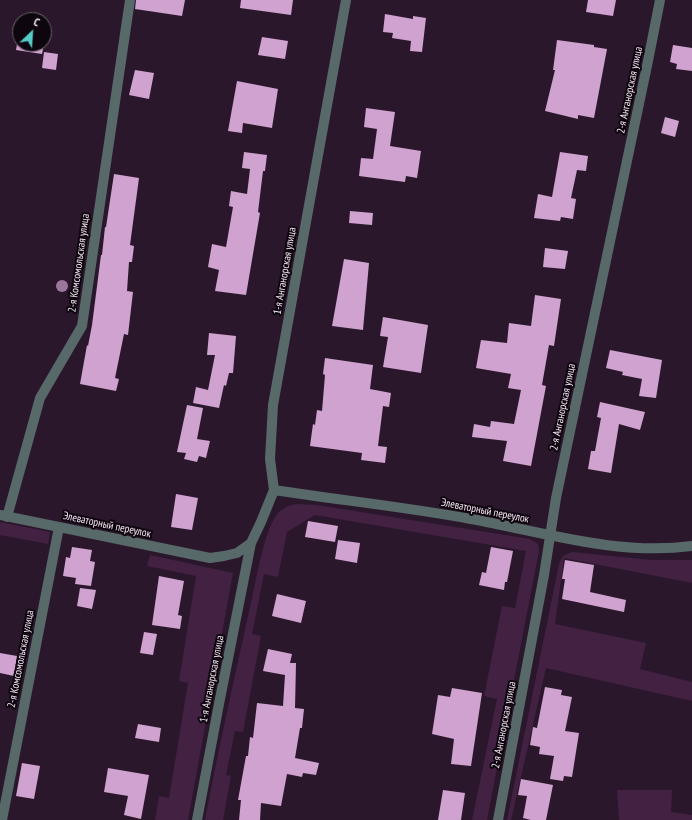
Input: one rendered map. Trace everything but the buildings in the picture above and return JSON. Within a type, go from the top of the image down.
[{"type":"street","name":"2-я Комсомольская улица","points":[[3,516],[40,398],[82,326],[130,0]]},
{"type":"street","name":"1-я Анганорская улица","points":[[197,820],[251,543],[274,490],[270,459],[273,405],[346,0]]},
{"type":"street","name":"2-я Анганорская улица","points":[[498,820],[551,536],[556,498],[660,0]]},
{"type":"street","name":"Элеваторный переулок","points":[[274,490],[471,519],[551,536],[627,548],[657,549],[692,546]]},
{"type":"street","name":"Элеваторный переулок","points":[[3,516],[210,558],[237,553],[251,543]]},
{"type":"street","name":"2-я Комсомольская улица","points":[[2,820],[59,527]]},
{"type":"shaded area","points":[[296,504],[317,505],[530,539],[538,544],[539,551],[487,820],[472,820],[497,699],[484,696],[502,606],[515,608],[526,551],[315,515],[287,532],[278,577],[264,574],[252,634],[261,636],[243,732],[235,731],[226,775],[231,776],[223,820],[205,820],[264,544],[272,524],[280,511]]},
{"type":"shaded area","points":[[0,522],[50,532],[48,544],[0,535]]},
{"type":"shaded area","points":[[572,552],[652,560],[692,560],[692,583],[564,558],[555,624],[646,643],[640,669],[692,682],[692,701],[546,668],[511,820],[507,820],[559,564],[563,556]]},
{"type":"shaded area","points":[[150,555],[233,573],[188,820],[155,820],[159,796],[169,798],[188,683],[179,681],[196,576],[147,566]]},
{"type":"shaded area","points":[[617,790],[672,790],[671,812],[692,815],[692,820],[619,820]]}]
